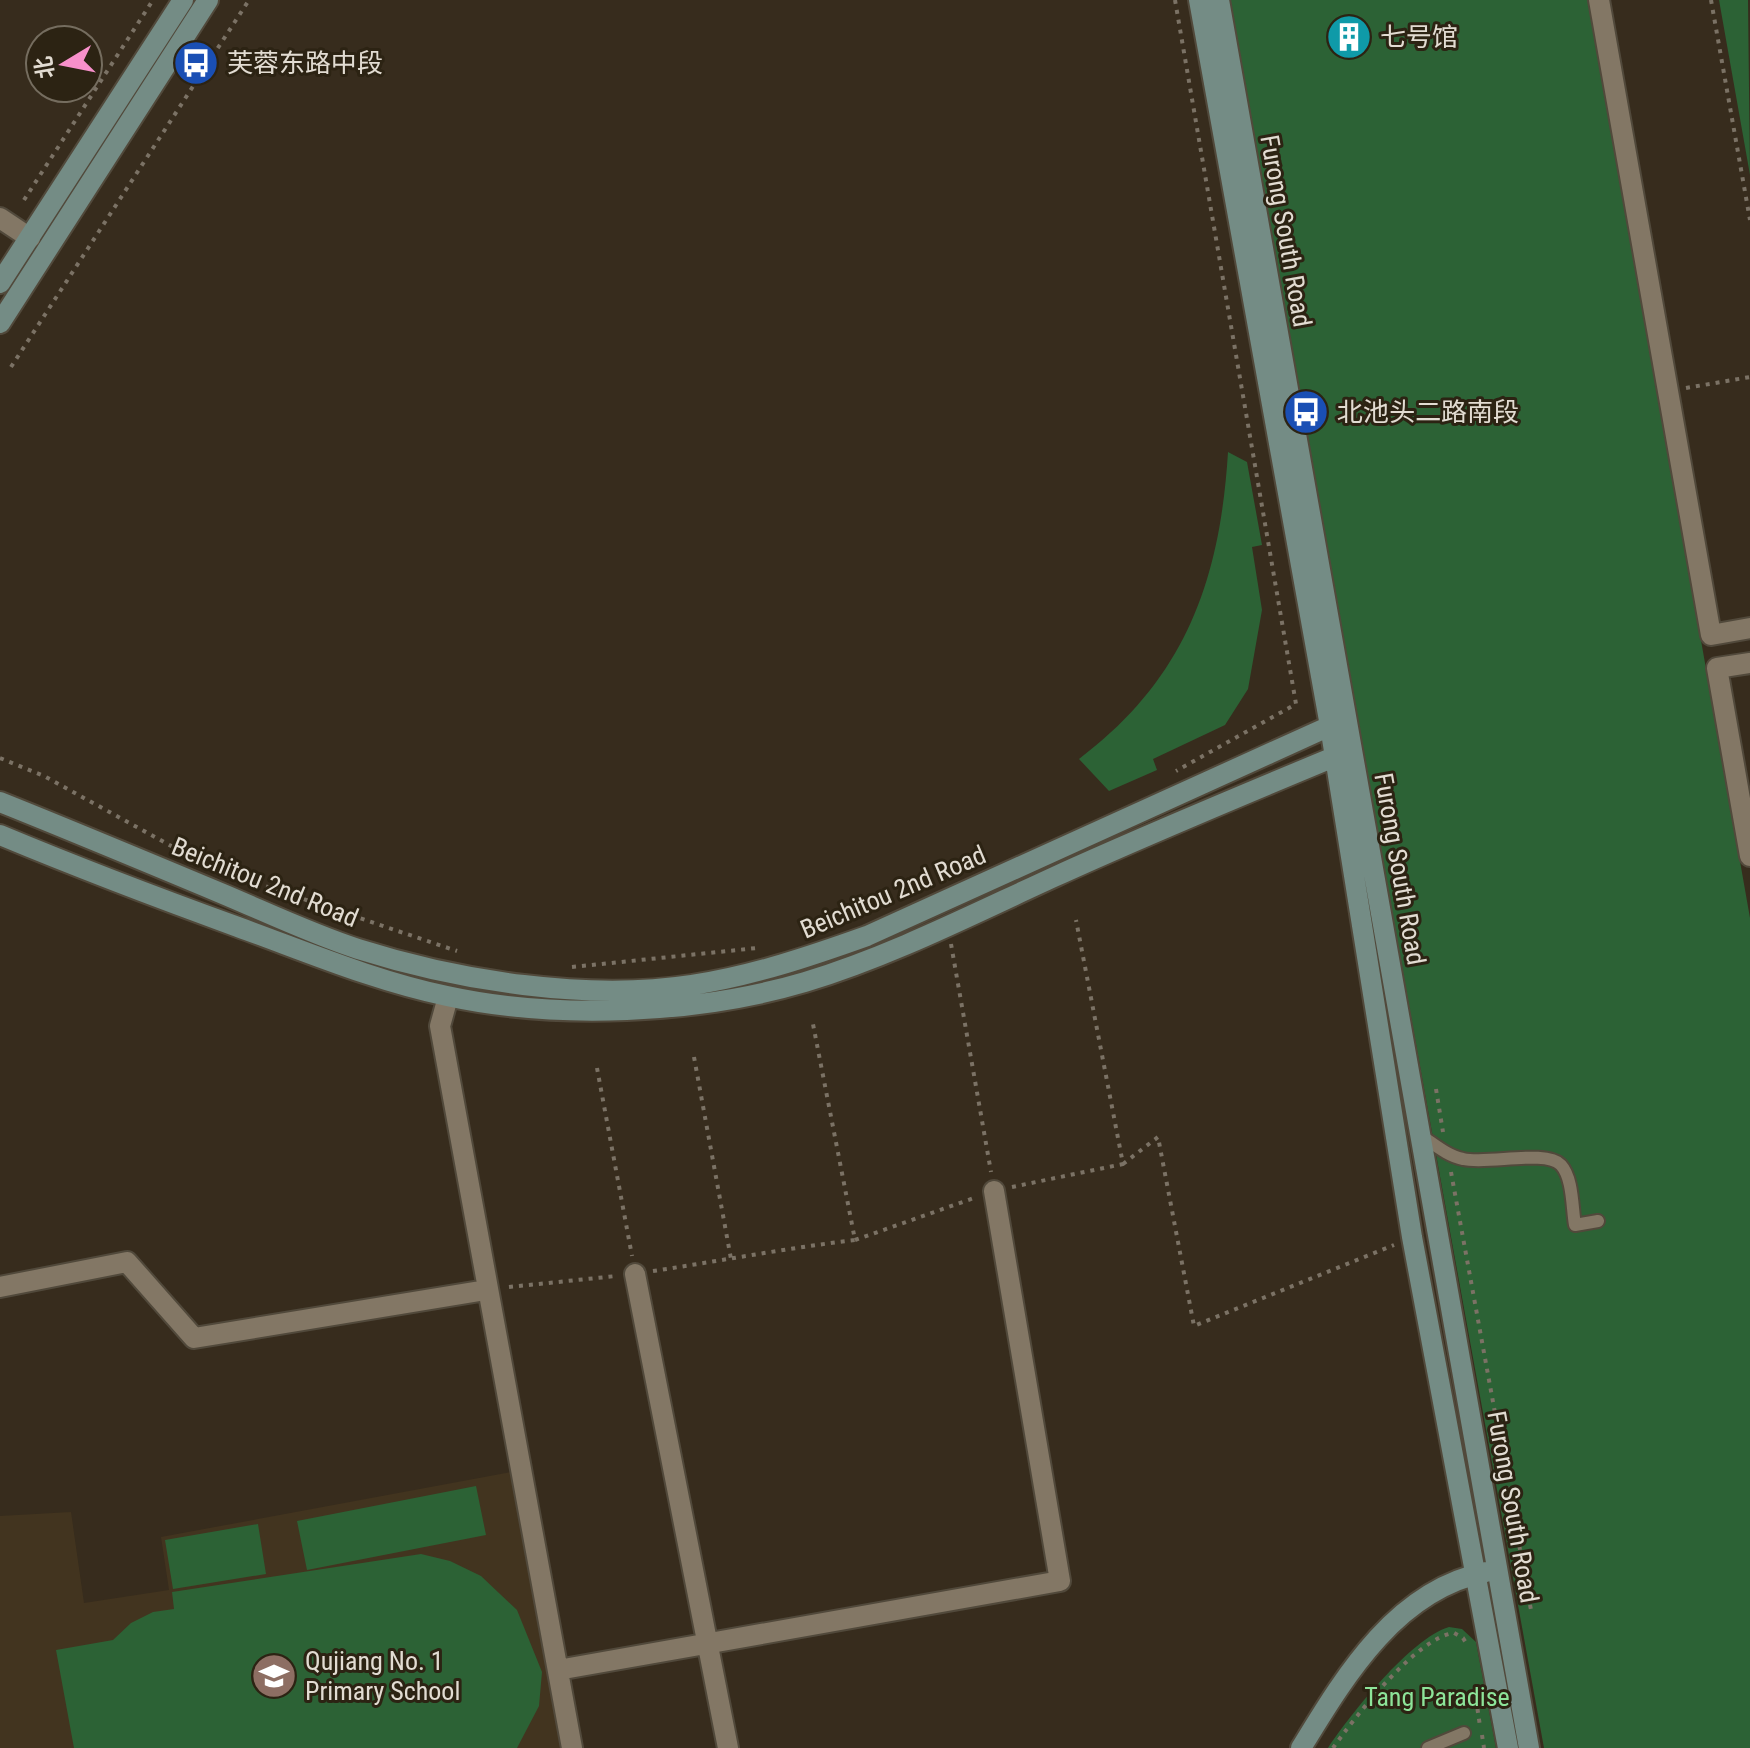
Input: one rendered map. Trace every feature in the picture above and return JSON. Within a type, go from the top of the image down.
[{"type":"main road","points":[[0,283],[183,0]]},
{"type":"main road","points":[[0,323],[208,0]]},
{"type":"main road","name":"Furong South Road","points":[[1199,0],[1330,726],[1412,1237],[1508,1748]]},
{"type":"main road","name":"Furong South Road","points":[[1219,0],[1529,1748]]},
{"type":"main road","name":"Beichitou 2nd Road","points":[[0,802],[357,949],[496,980],[562,989],[627,989],[692,985],[809,957],[867,936],[1330,726]]},
{"type":"main road","name":"Beichitou 2nd Road","points":[[0,835],[82,870],[368,974],[448,997],[588,1012],[693,1004],[806,981],[948,925],[1334,757]]},
{"type":"main road","points":[[1301,1748],[1343,1680],[1391,1623],[1448,1583],[1497,1570]]},
{"type":"street","points":[[1599,0],[1711,635],[1750,628]]},
{"type":"street","points":[[0,218],[30,238]]},
{"type":"street","points":[[1750,663],[1717,668],[1750,856]]},
{"type":"street","points":[[448,997],[440,1026],[572,1748]]},
{"type":"street","points":[[558,1670],[1060,1581],[994,1191]]},
{"type":"street","points":[[0,1287],[127,1262],[194,1338],[486,1290]]},
{"type":"street","points":[[635,1274],[728,1748]]},
{"type":"lane","points":[[1420,1135],[1452,1155],[1467,1160],[1555,1160],[1567,1178],[1575,1225],[1598,1221]]},
{"type":"lane","points":[[1428,1748],[1464,1733]]},
{"type":"path","points":[[24,200],[153,0]]},
{"type":"path","points":[[11,367],[249,0]]},
{"type":"path","points":[[1174,772],[1296,704],[1175,0]]},
{"type":"path","points":[[1711,0],[1750,220]]},
{"type":"path","points":[[1668,391],[1750,377]]},
{"type":"path","points":[[0,758],[44,776],[193,859]]},
{"type":"path","points":[[236,876],[457,951]]},
{"type":"path","points":[[1076,920],[1123,1164]]},
{"type":"path","points":[[948,925],[994,1191]]},
{"type":"path","points":[[572,967],[766,947]]},
{"type":"path","points":[[812,1019],[855,1240]]},
{"type":"path","points":[[694,1057],[732,1259]]},
{"type":"path","points":[[597,1068],[635,1274]]},
{"type":"path","points":[[486,1290],[635,1274],[855,1240],[994,1191],[1123,1164],[1158,1137],[1194,1326],[1390,1246]]},
{"type":"path","points":[[1333,1748],[1375,1695],[1432,1642],[1454,1633],[1463,1638],[1466,1647]]},
{"type":"path","points":[[1474,1690],[1484,1748]]},
{"type":"shaded area","name":"Qujiang No. 1 Primary School","points":[[512,1472],[562,1748],[0,1748],[0,1516],[71,1512],[84,1603],[169,1590],[161,1537]]},
{"type":"green space","points":[[1226,0],[1588,0],[1750,918],[1750,1748],[1544,1748]]},
{"type":"green space","points":[[1719,0],[1748,0],[1750,175]]},
{"type":"green space","points":[[1228,452],[1247,462],[1262,545],[1252,547],[1262,610],[1248,689],[1225,725],[1153,759],[1157,770],[1109,791],[1079,759],[1116,728],[1146,695],[1171,661],[1190,624],[1216,543]]},
{"type":"green space","points":[[476,1486],[486,1535],[307,1570],[297,1521]]},
{"type":"green space","points":[[258,1524],[266,1574],[173,1589],[165,1540]]},
{"type":"green space","name":"Qujiang No. 1 Primary School","points":[[421,1554],[450,1561],[481,1576],[517,1610],[542,1672],[539,1706],[517,1748],[74,1748],[56,1650],[113,1640],[131,1623],[153,1612],[174,1609],[172,1592]]},
{"type":"green space","name":"Tang Paradise","points":[[1449,1627],[1462,1629],[1476,1642],[1496,1748],[1328,1748],[1366,1698],[1400,1661],[1434,1634]]},
{"type":"place","name":"七号馆","points":[[1349,37]]},
{"type":"place","name":"芙蓉东路中段","points":[[196,63]]},
{"type":"place","name":"北池头二路南段","points":[[1306,412]]},
{"type":"place","name":"Qujiang No. 1 Primary School","points":[[274,1676]]}]
